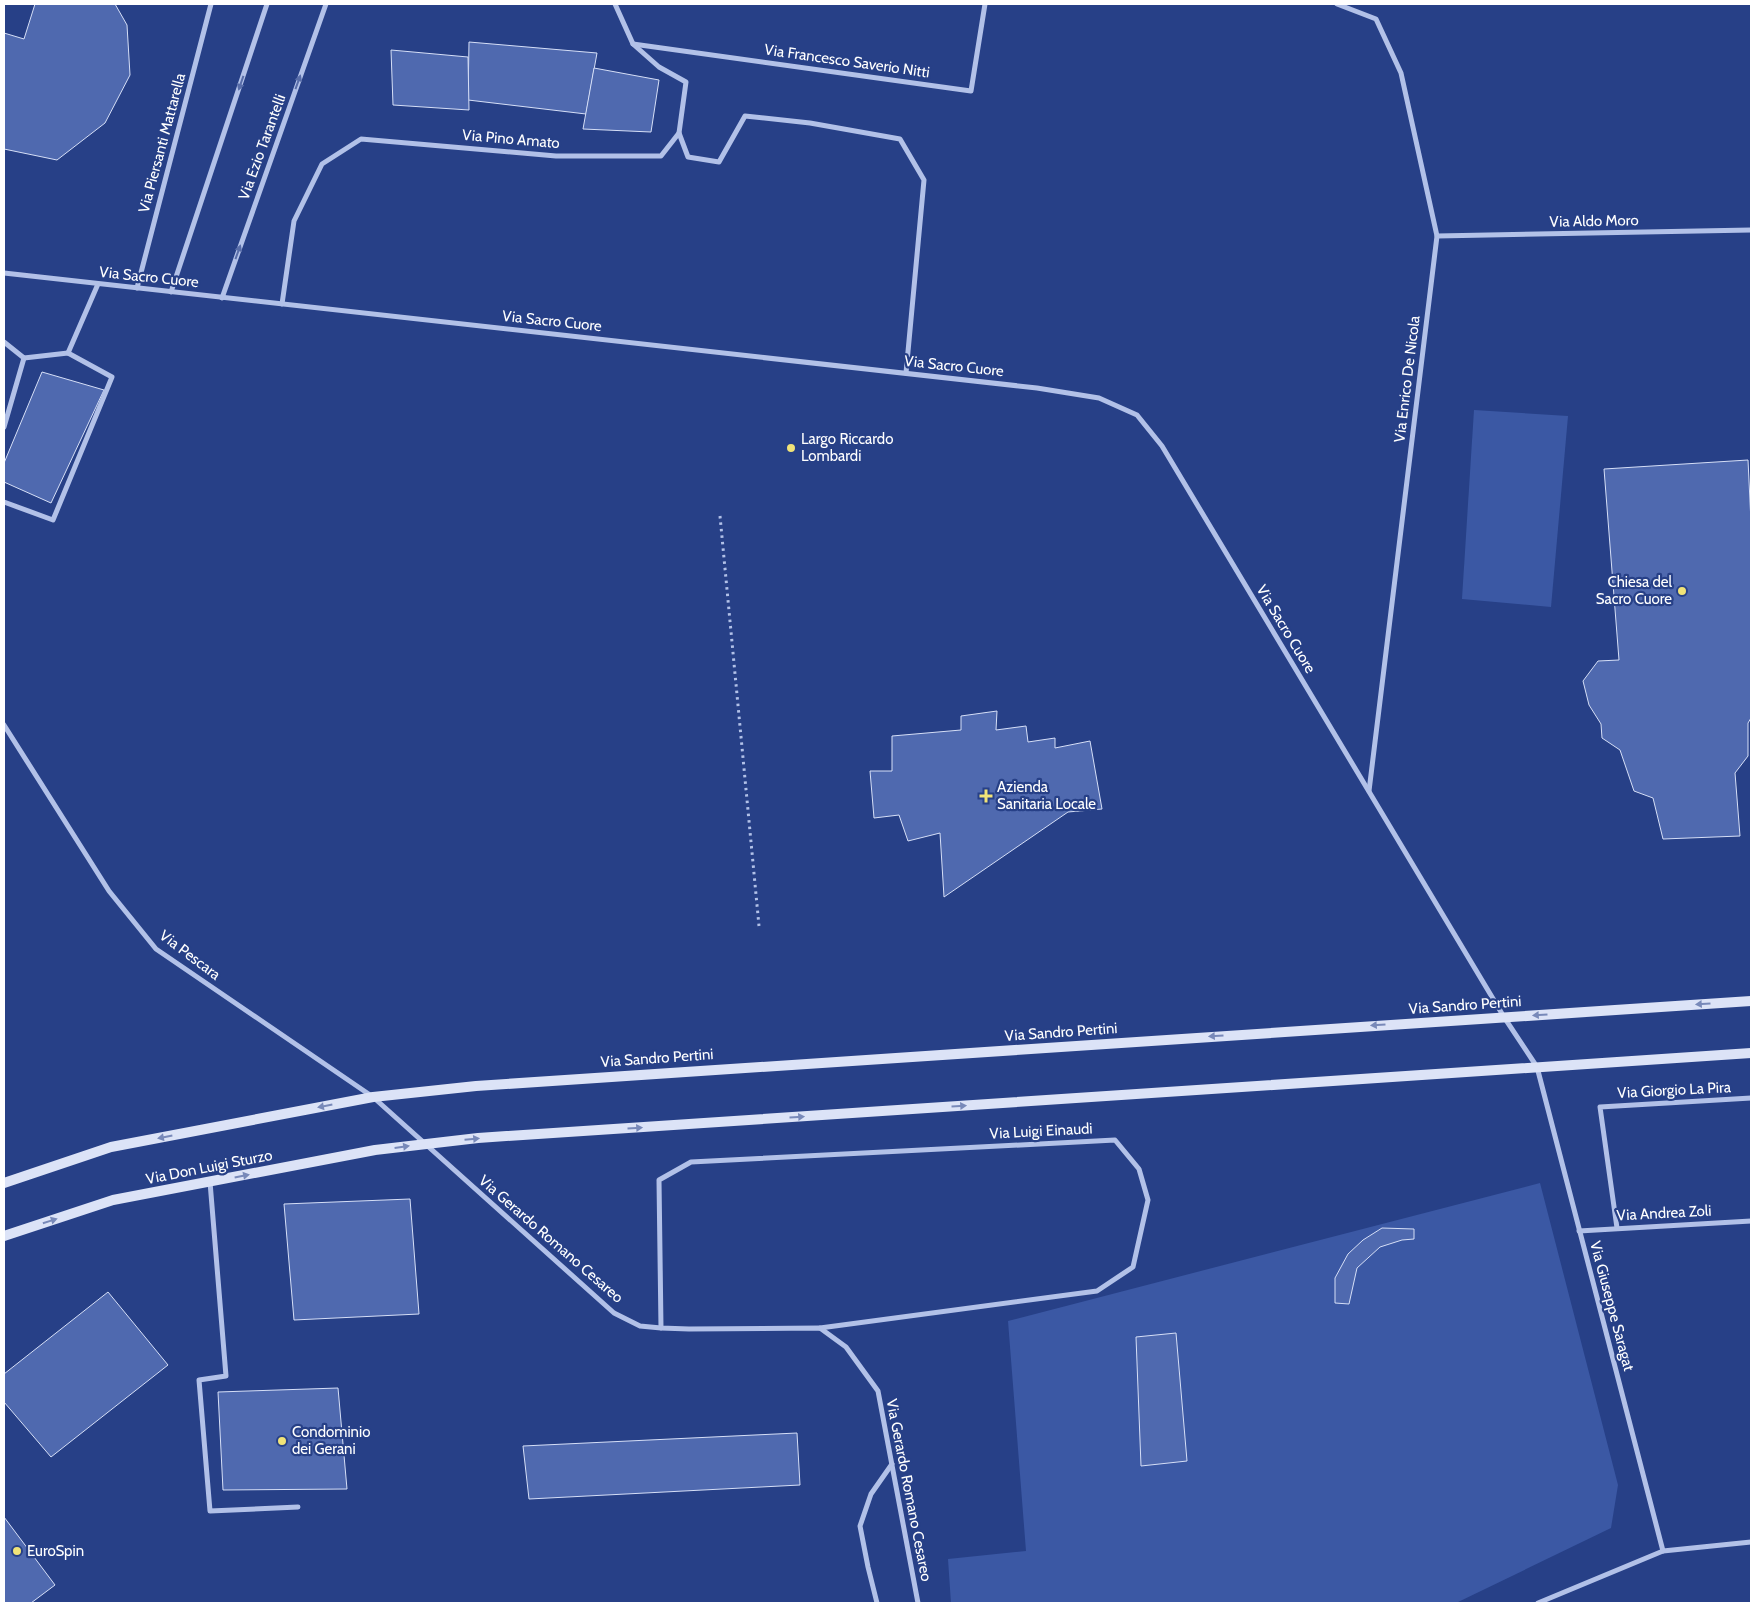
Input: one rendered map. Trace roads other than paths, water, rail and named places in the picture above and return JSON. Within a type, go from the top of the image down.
[{"type":"street","name":"Via Piersanti Mattarella","points":[[137,288],[212,4]]},
{"type":"street","points":[[171,292],[267,4]]},
{"type":"street","name":"Via Ezio Tarantelli","points":[[222,298],[326,4]]},
{"type":"street","points":[[615,4],[633,44],[659,67],[686,82],[679,133],[688,157],[719,162],[745,116],[810,123],[900,139],[924,180],[906,373]]},
{"type":"street","name":"Via Francesco Saverio Nitti","points":[[633,44],[971,91],[985,4]]},
{"type":"street","name":"Via Enrico De Nicola","points":[[1338,4],[1376,19],[1401,73],[1437,236],[1369,792]]},
{"type":"street","name":"Via Pino Amato","points":[[282,304],[294,221],[322,164],[362,139],[556,156],[661,156],[679,133]]},
{"type":"street","name":"Via Aldo Moro","points":[[1437,236],[1751,230]]},
{"type":"street","name":"Via Sacro Cuore","points":[[4,273],[1038,388],[1099,398],[1137,415],[1162,446],[1504,1017],[1537,1067]]},
{"type":"street","points":[[68,353],[98,284]]},
{"type":"street","points":[[4,342],[24,358],[68,353],[112,377],[53,520],[4,502]]},
{"type":"street","points":[[4,427],[24,358]]},
{"type":"street","name":"Via Pescara","points":[[4,725],[109,891],[156,949],[372,1097],[424,1144]]},
{"type":"street","name":"Via Sandro Pertini","points":[[372,1097],[476,1086],[1751,1000]]},
{"type":"street","points":[[424,1144],[498,1137],[1751,1053]]},
{"type":"street","name":"Via Giuseppe Saragat","points":[[1537,1067],[1663,1552]]},
{"type":"street","points":[[4,1183],[111,1147],[372,1097]]},
{"type":"street","name":"Via Giorgio La Pira","points":[[1616,1228],[1600,1107],[1751,1098]]},
{"type":"street","name":"Via Luigi Einaudi","points":[[662,1328],[659,1180],[692,1162],[1115,1140],[1139,1169],[1148,1200],[1133,1267],[1097,1291],[820,1328]]},
{"type":"street","name":"Via Don Luigi Sturzo","points":[[4,1236],[113,1200],[375,1150],[424,1144]]},
{"type":"street","name":"Via Gerardo Romano Cesareo","points":[[424,1144],[614,1313],[640,1326],[689,1329],[820,1328],[846,1347],[878,1391],[918,1603]]},
{"type":"street","points":[[210,1182],[226,1376],[199,1380],[210,1511],[298,1507]]},
{"type":"street","name":"Via Andrea Zoli","points":[[1579,1231],[1751,1221]]},
{"type":"street","points":[[877,1603],[860,1526],[871,1494],[892,1464]]},
{"type":"street","points":[[1538,1603],[1663,1552],[1751,1542]]},
{"type":"place","name":"Largo Riccardo Lombardi","points":[[791,448]]},
{"type":"place","name":"Chiesa del Sacro Cuore","points":[[1682,591]]},
{"type":"place","name":"Azienda Sanitaria Locale","points":[[986,796]]},
{"type":"place","name":"Condominio dei Gerani","points":[[282,1441]]},
{"type":"place","name":"EuroSpin","points":[[17,1551]]}]
